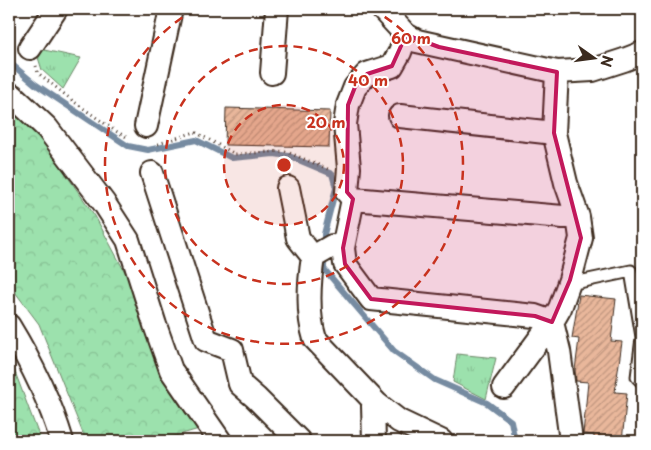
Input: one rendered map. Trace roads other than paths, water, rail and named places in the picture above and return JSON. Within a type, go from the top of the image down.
[{"type":"street","points":[[30,48],[56,9]]},
{"type":"street","points":[[146,126],[171,9]]},
{"type":"street","points":[[272,73],[277,9]]},
{"type":"street","points":[[382,9],[406,36],[417,41],[557,72],[593,70],[642,52]]},
{"type":"street","points":[[406,36],[392,66],[367,74],[354,87],[348,105],[345,124],[349,168],[347,192],[353,199],[578,217]]},
{"type":"street","points":[[504,387],[552,322],[560,308],[570,280],[581,238],[578,217],[566,183],[554,133],[557,72]]},
{"type":"street","points":[[9,94],[47,128],[104,203],[128,240],[171,370],[220,441]]},
{"type":"street","points":[[400,116],[554,133]]},
{"type":"street","points":[[152,173],[206,340],[232,350],[240,384],[299,441]]},
{"type":"street","points":[[288,188],[298,238],[326,251],[344,264],[371,299],[535,316],[552,322]]},
{"type":"street","points":[[353,199],[309,279],[311,326],[315,339],[377,404],[400,422],[441,441]]},
{"type":"street","points":[[552,322],[559,352],[571,441]]},
{"type":"street","points":[[9,326],[32,367],[54,416],[62,441]]},
{"type":"street","points":[[374,441],[373,406],[377,404]]},
{"type":"lane","points":[[570,280],[579,282],[631,271],[642,337],[637,377],[642,382]]},
{"type":"waterway","points":[[9,62],[35,84],[128,146],[148,150],[196,140],[232,158],[274,154],[289,156],[332,174],[336,188],[324,234],[324,244]]},
{"type":"waterway","points":[[324,256],[324,269],[394,351],[435,380],[487,403],[511,421],[515,441]]}]
